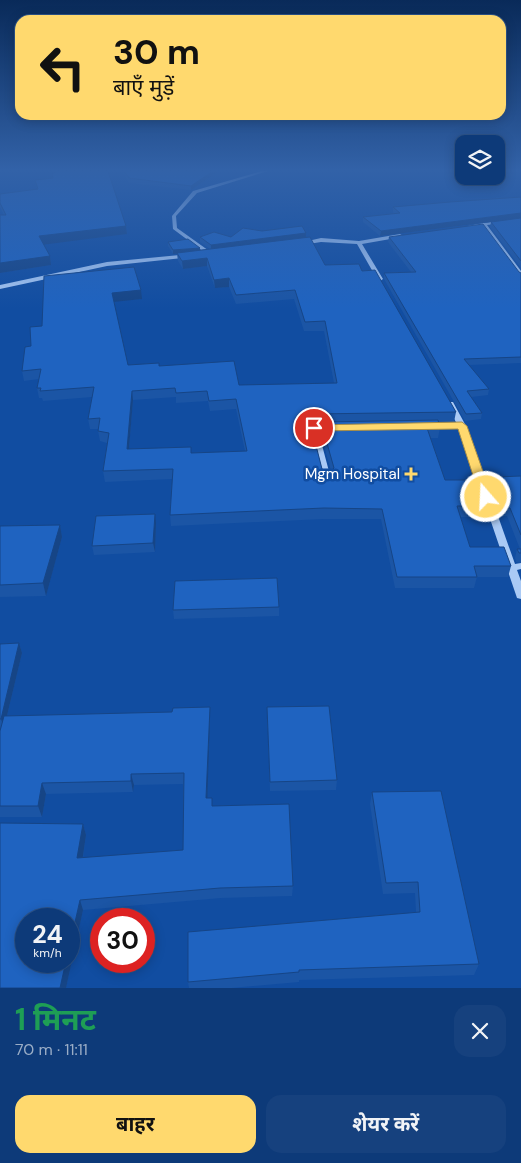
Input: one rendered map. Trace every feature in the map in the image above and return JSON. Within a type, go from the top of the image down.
[{"type":"street","points":[[174,217],[175,229],[210,254]]},
{"type":"street","points":[[464,227],[521,220]]},
{"type":"street","points":[[483,224],[521,275]]},
{"type":"street","points":[[293,244],[321,240],[359,243],[407,235]]},
{"type":"street","points":[[359,243],[384,286]]},
{"type":"street","points":[[0,287],[107,264],[219,253]]},
{"type":"street","points":[[447,399],[462,426],[516,567],[521,594]]},
{"type":"street","points":[[422,426],[462,426]]},
{"type":"street","points":[[328,479],[314,428],[344,427]]},
{"type":"building","points":[[0,217],[123,217],[126,226],[39,236],[50,256],[0,263]]},
{"type":"building","points":[[363,217],[489,217],[381,231]]},
{"type":"building","points":[[521,218],[521,261],[491,222]]},
{"type":"building","points":[[483,224],[521,273],[521,357],[464,359],[489,389],[467,391],[482,413],[466,414],[384,273],[416,272],[389,237]]},
{"type":"building","points":[[302,226],[306,233],[211,245],[200,237],[214,232],[231,237],[243,228],[262,231]]},
{"type":"building","points":[[310,237],[325,265],[359,264],[362,271],[375,270],[456,412],[311,414],[309,418],[322,469],[328,473],[334,468],[321,422],[438,420],[440,428],[427,428],[445,480],[481,480],[490,506],[457,506],[470,547],[504,547],[511,566],[474,566],[477,577],[397,577],[382,509],[324,508],[170,515],[173,469],[103,471],[109,433],[98,431],[100,418],[88,419],[94,387],[40,391],[41,388],[37,388],[41,369],[22,371],[25,347],[31,346],[30,327],[42,326],[44,276],[134,267],[141,290],[112,293],[128,365],[159,363],[159,366],[234,361],[239,385],[337,383],[325,321],[305,322],[295,290],[236,295],[229,278],[214,280],[207,258],[182,261],[177,253]],"holes":[[[175,388],[176,393],[207,391],[209,401],[236,399],[247,451],[191,453],[191,447],[127,449],[132,391]]]},
{"type":"building","points":[[188,239],[200,248],[173,250],[168,242]]},
{"type":"building","points":[[521,476],[521,535],[510,508],[502,508],[493,482],[500,482],[498,477]]},
{"type":"building","points":[[155,514],[153,543],[92,546],[96,516]]},
{"type":"building","points":[[60,525],[43,583],[0,585],[0,526]]},
{"type":"building","points":[[277,578],[279,607],[173,610],[175,581]]},
{"type":"building","points":[[19,643],[1,719],[0,719],[0,644]]},
{"type":"building","points":[[329,706],[337,780],[270,782],[267,707]]},
{"type":"building","points":[[210,707],[206,798],[212,798],[212,806],[289,804],[293,886],[220,888],[80,900],[78,908],[15,908],[15,973],[63,973],[60,988],[0,988],[0,823],[83,824],[77,858],[183,850],[184,773],[131,774],[131,781],[42,783],[38,806],[0,806],[0,731],[4,716],[172,712],[173,708]]},
{"type":"building","points":[[441,791],[479,964],[299,970],[299,972],[188,982],[188,932],[420,912],[418,882],[386,883],[372,792]]},
{"type":"place","name":"Mgm Hospital","points":[[411,474]]},
{"type":"route","points":[[314,428],[462,426],[486,497]]}]
